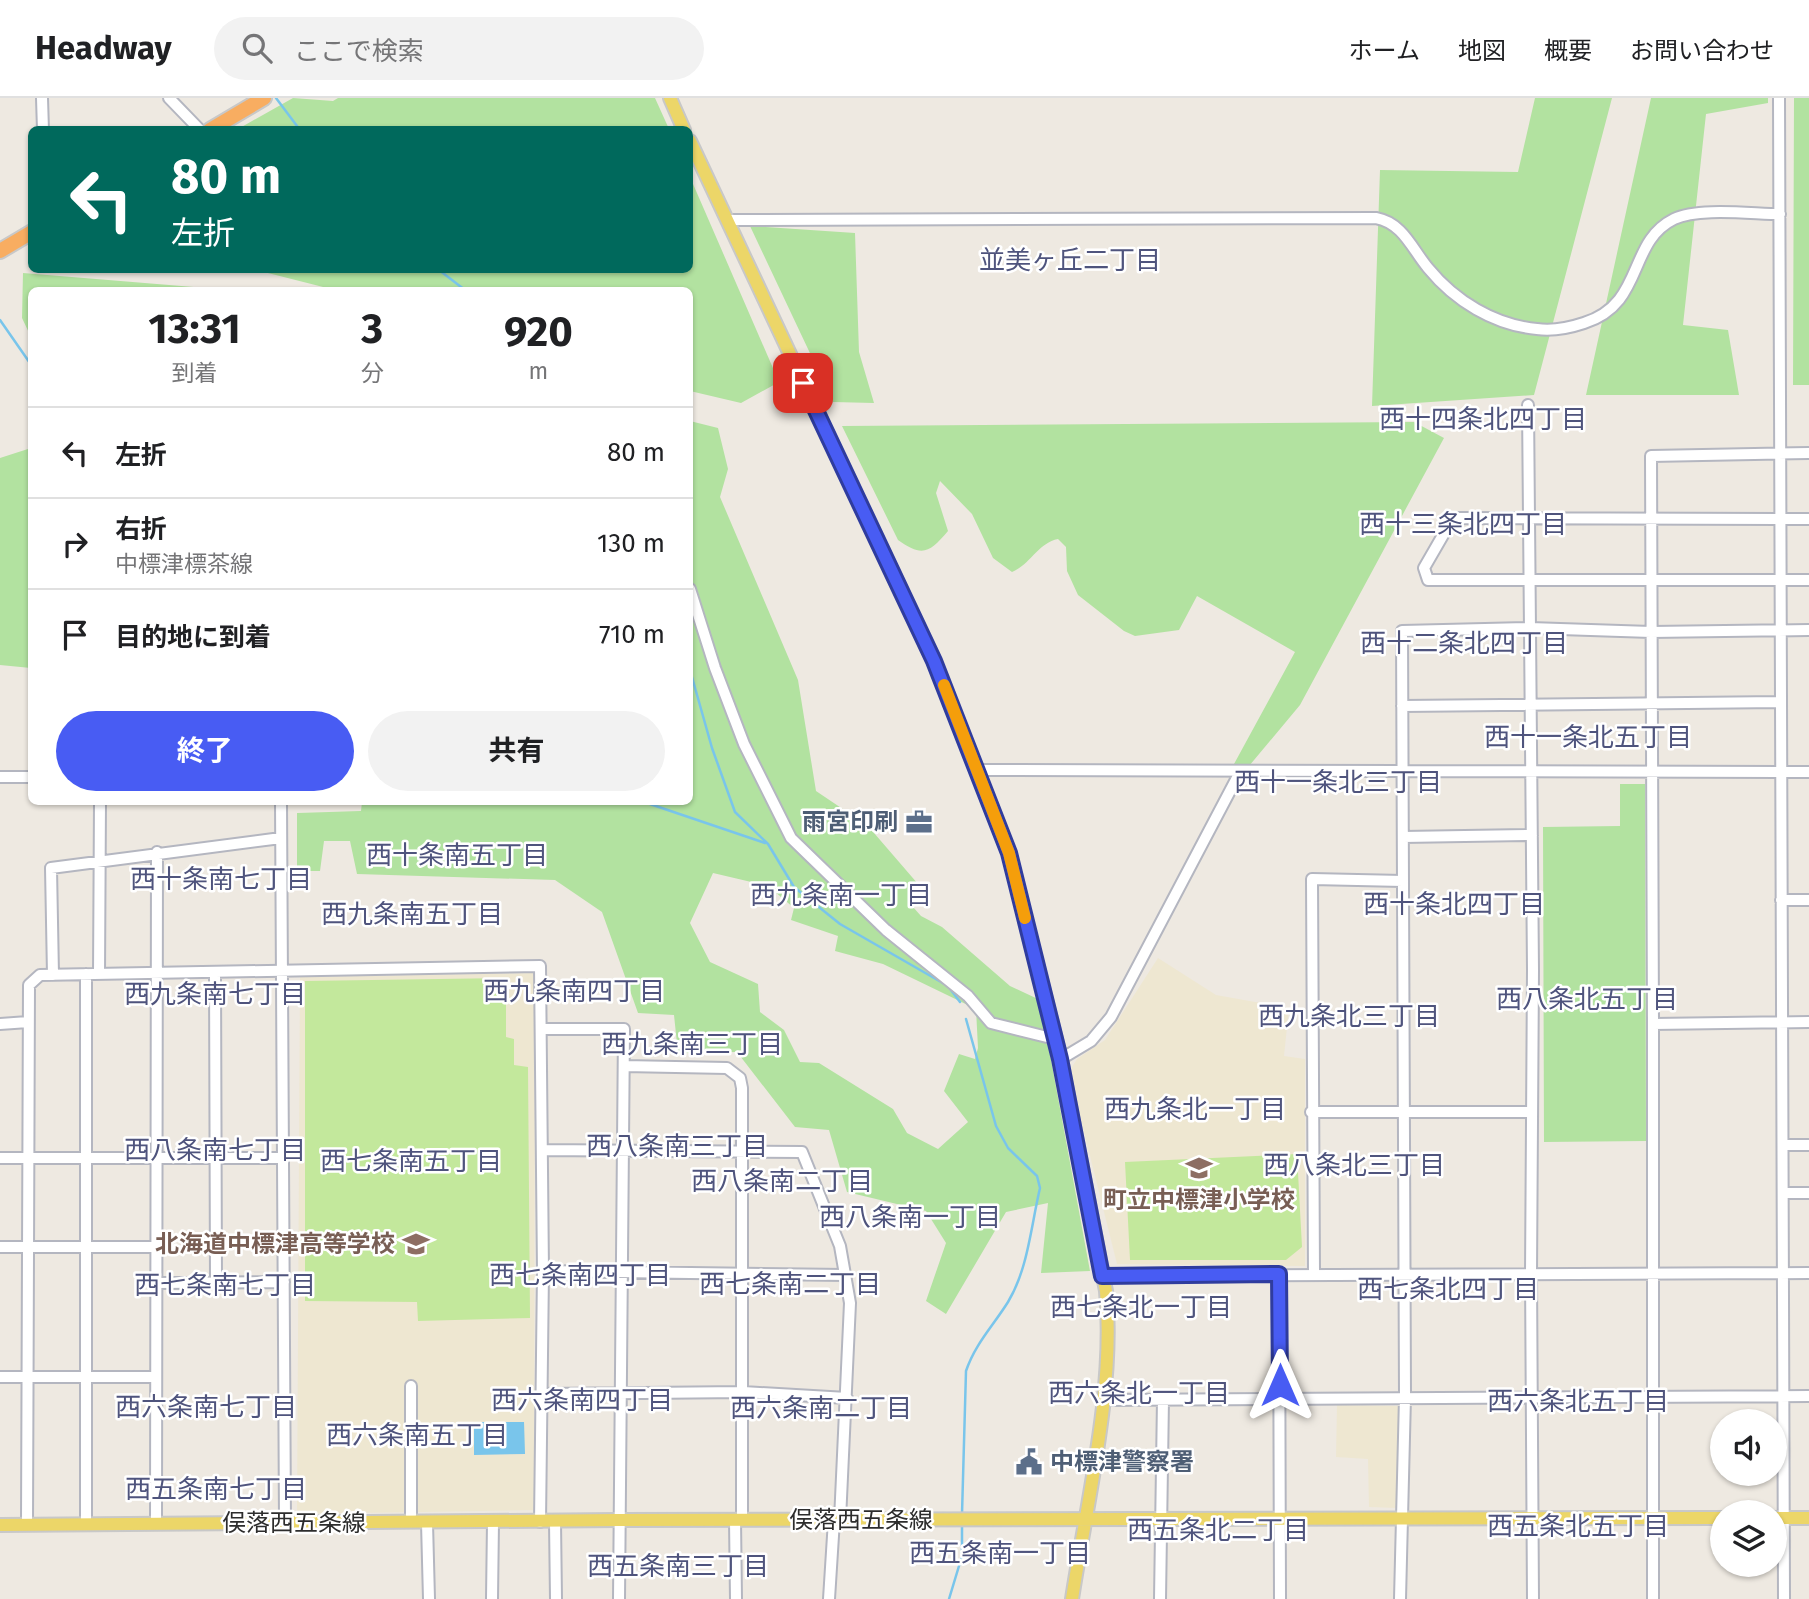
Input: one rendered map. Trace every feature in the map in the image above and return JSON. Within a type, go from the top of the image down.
[{"type":"highway","points":[[217,126],[264,98]]},
{"type":"highway","points":[[0,251],[28,234]]},
{"type":"main road","points":[[670,98],[682,126]]},
{"type":"main road","points":[[693,147],[934,661],[1009,853],[1060,1059],[1110,1328],[1086,1520],[1072,1599]]},
{"type":"main road","name":"俣落西五条線","points":[[0,1525],[618,1520],[1710,1518]]},
{"type":"main road","points":[[1787,1518],[1809,1518]]},
{"type":"street","points":[[42,98],[43,126]]},
{"type":"street","points":[[169,98],[196,126]]},
{"type":"street","points":[[1779,98],[1785,1396],[1780,1500]]},
{"type":"street","points":[[727,220],[1376,218],[1399,229],[1429,269],[1467,304],[1509,323],[1550,330],[1580,324],[1612,310],[1655,234],[1675,218],[1696,214],[1780,214]]},
{"type":"street","points":[[1528,405],[1532,835],[1533,1599]]},
{"type":"street","points":[[1653,1599],[1655,1273],[1651,456],[1809,453]]},
{"type":"street","points":[[1809,519],[1458,518],[1450,523],[1424,568],[1429,580],[1809,580]]},
{"type":"street","points":[[693,598],[715,668],[744,744],[791,838],[886,930],[968,996],[991,1023],[1055,1039]]},
{"type":"street","points":[[1400,1599],[1405,1397],[1402,631],[1530,628],[1651,632],[1809,630]]},
{"type":"street","points":[[1402,706],[1782,702]]},
{"type":"street","points":[[978,770],[1809,772]]},
{"type":"street","points":[[1060,1059],[1091,1041],[1111,1017],[1240,772]]},
{"type":"street","points":[[0,777],[28,777]]},
{"type":"street","points":[[99,974],[100,805]]},
{"type":"street","points":[[281,805],[285,1523]]},
{"type":"street","points":[[1403,838],[1532,835]]},
{"type":"street","points":[[53,975],[51,868],[157,852],[281,838]]},
{"type":"street","points":[[156,1522],[157,852]]},
{"type":"street","points":[[1314,1274],[1311,1112],[1312,879],[1403,881]]},
{"type":"street","points":[[1781,900],[1809,900]]},
{"type":"street","points":[[27,1525],[29,985],[40,975],[540,967],[543,1271],[540,1522]]},
{"type":"street","points":[[215,972],[216,1282]]},
{"type":"street","points":[[86,974],[86,1524]]},
{"type":"street","points":[[0,1024],[28,1021]]},
{"type":"street","points":[[1653,1024],[1809,1022]]},
{"type":"street","points":[[542,1028],[624,1029],[619,1599]]},
{"type":"street","points":[[624,1066],[727,1068],[734,1072],[742,1088],[743,1392],[736,1599]]},
{"type":"street","points":[[1311,1112],[1531,1112]]},
{"type":"street","points":[[1783,1146],[1809,1145]]},
{"type":"street","points":[[542,1150],[802,1152],[840,1246],[850,1303],[847,1398],[829,1599]]},
{"type":"street","points":[[0,1158],[283,1158]]},
{"type":"street","points":[[1784,1194],[1809,1194]]},
{"type":"street","points":[[0,1247],[155,1247]]},
{"type":"street","points":[[543,1271],[845,1275]]},
{"type":"street","points":[[1102,1276],[1809,1273]]},
{"type":"street","points":[[1279,1274],[1280,1599]]},
{"type":"street","points":[[155,1283],[284,1282]]},
{"type":"street","points":[[0,1377],[156,1377]]},
{"type":"street","points":[[411,1386],[411,1515]]},
{"type":"street","points":[[542,1394],[743,1392],[847,1398]]},
{"type":"street","points":[[1102,1400],[1809,1396]]},
{"type":"street","points":[[1160,1599],[1163,1399]]},
{"type":"street","points":[[492,1599],[493,1522]]},
{"type":"street","points":[[555,1522],[556,1599]]},
{"type":"street","points":[[427,1523],[429,1599]]},
{"type":"street","points":[[1783,1577],[1784,1599]]},
{"type":"shaded area","name":"町立中標津小学校","points":[[1158,958],[1216,995],[1289,1008],[1284,1056],[1305,1059],[1305,1266],[1117,1264],[1069,1072],[1077,1059],[1105,1040]]},
{"type":"shaded area","name":"北海道中標津高等学校","points":[[535,973],[534,1510],[297,1514],[300,977]]},
{"type":"shaded area","points":[[1337,1405],[1400,1406],[1397,1508],[1369,1507],[1368,1459],[1336,1457]]},
{"type":"green space","points":[[293,98],[333,101],[338,98],[655,98],[668,126],[243,126]]},
{"type":"green space","points":[[1535,98],[1612,98],[1534,395],[1372,406],[1380,170],[1518,172]]},
{"type":"green space","points":[[1651,98],[1768,98],[1768,103],[1706,114],[1683,325],[1728,330],[1739,395],[1586,395]]},
{"type":"green space","points":[[1794,98],[1809,98],[1809,385],[1793,385]]},
{"type":"green space","points":[[693,184],[779,382],[741,403],[693,392],[693,287],[323,287],[268,273],[693,273]]},
{"type":"green space","points":[[750,226],[855,233],[859,352],[874,403],[833,402]]},
{"type":"green space","points":[[23,273],[193,287],[28,287],[28,331],[22,318]]},
{"type":"green space","points":[[693,422],[718,428],[728,469],[720,497],[798,680],[816,791],[868,826],[918,884],[913,907],[921,916],[942,927],[1010,986],[1040,1000],[1090,1271],[1041,1273],[1048,1203],[1006,1212],[946,1314],[926,1301],[946,1243],[926,1211],[847,1192],[829,1130],[795,1127],[737,1052],[678,1053],[674,1015],[638,1013],[602,912],[555,880],[357,874],[350,841],[324,841],[320,871],[297,871],[297,813],[361,811],[362,805],[693,805]],"holes":[[[713,873],[768,886],[794,908],[791,920],[838,936],[835,951],[883,964],[976,1009],[978,1048],[975,1059],[959,1054],[944,1091],[968,1122],[938,1149],[907,1133],[893,1109],[819,1063],[800,1062],[784,1030],[760,1012],[758,984],[710,962],[690,923]]]},
{"type":"green space","points":[[1414,422],[1444,438],[1300,705],[1249,766],[1234,764],[1295,652],[1197,596],[1179,630],[1135,636],[1124,631],[1078,595],[1067,571],[1066,547],[1058,539],[1045,545],[1012,572],[993,558],[972,514],[940,481],[936,493],[948,531],[926,550],[920,551],[907,546],[898,540],[842,426]]},
{"type":"green space","points":[[28,449],[28,668],[0,665],[0,458]]},
{"type":"green space","points":[[1620,784],[1645,784],[1646,1141],[1544,1142],[1543,827],[1620,826]]},
{"type":"green space","points":[[506,978],[506,1037],[514,1039],[514,1065],[528,1067],[530,1318],[418,1321],[417,1302],[305,1301],[305,981]]},
{"type":"green space","points":[[1297,1154],[1302,1247],[1286,1260],[1130,1260],[1125,1162]]},
{"type":"water","points":[[474,1422],[524,1422],[525,1454],[474,1455]]},
{"type":"waterway","points":[[276,98],[297,126]]},
{"type":"waterway","points":[[443,273],[461,287]]},
{"type":"waterway","points":[[0,320],[28,360]]},
{"type":"waterway","points":[[693,681],[712,748],[735,812],[768,844],[794,887],[840,924],[948,986],[960,1002]]},
{"type":"waterway","points":[[653,805],[765,843]]},
{"type":"waterway","points":[[962,1514],[966,1371],[979,1344],[1015,1289],[1025,1261],[1040,1188],[1037,1176],[1008,1148],[996,1126],[966,1019]]},
{"type":"waterway","points":[[949,1599],[962,1556],[962,1524]]},
{"type":"slow traffic","points":[[944,685],[1009,853],[1025,918]]},
{"type":"place","name":"雨宮印刷","points":[[919,822]]},
{"type":"place","name":"町立中標津小学校","points":[[1199,1168]]},
{"type":"place","name":"北海道中標津高等学校","points":[[416,1244]]},
{"type":"place","name":"中標津警察署","points":[[1029,1462]]},
{"type":"district","name":"並美ヶ丘二丁目","points":[[1070,260]]},
{"type":"district","name":"西十四条北四丁目","points":[[1483,419]]},
{"type":"district","name":"西十三条北四丁目","points":[[1463,524]]},
{"type":"district","name":"西十二条北四丁目","points":[[1464,643]]},
{"type":"district","name":"西十一条北五丁目","points":[[1588,737]]},
{"type":"district","name":"西十一条北三丁目","points":[[1338,782]]},
{"type":"district","name":"西十条南五丁目","points":[[457,855]]},
{"type":"district","name":"西十条南七丁目","points":[[221,879]]},
{"type":"district","name":"西九条南一丁目","points":[[841,895]]},
{"type":"district","name":"西十条北四丁目","points":[[1454,904]]},
{"type":"district","name":"西九条南五丁目","points":[[412,914]]},
{"type":"district","name":"西九条南四丁目","points":[[574,991]]},
{"type":"district","name":"西九条南七丁目","points":[[215,994]]},
{"type":"district","name":"西八条北五丁目","points":[[1587,999]]},
{"type":"district","name":"西九条北三丁目","points":[[1349,1016]]},
{"type":"district","name":"西九条南三丁目","points":[[692,1044]]},
{"type":"district","name":"西九条北一丁目","points":[[1195,1109]]},
{"type":"district","name":"西八条南三丁目","points":[[677,1146]]},
{"type":"district","name":"西八条南七丁目","points":[[215,1150]]},
{"type":"district","name":"西七条南五丁目","points":[[411,1161]]},
{"type":"district","name":"西八条北三丁目","points":[[1354,1165]]},
{"type":"district","name":"西八条南二丁目","points":[[782,1181]]},
{"type":"district","name":"西八条南一丁目","points":[[910,1217]]},
{"type":"district","name":"西七条南四丁目","points":[[580,1275]]},
{"type":"district","name":"西七条南二丁目","points":[[790,1284]]},
{"type":"district","name":"西七条南七丁目","points":[[225,1285]]},
{"type":"district","name":"西七条北四丁目","points":[[1448,1289]]},
{"type":"district","name":"西七条北一丁目","points":[[1141,1307]]},
{"type":"district","name":"西六条北一丁目","points":[[1139,1393]]},
{"type":"district","name":"西六条南四丁目","points":[[582,1400]]},
{"type":"district","name":"西六条北五丁目","points":[[1578,1401]]},
{"type":"district","name":"西六条南七丁目","points":[[206,1407]]},
{"type":"district","name":"西六条南二丁目","points":[[821,1408]]},
{"type":"district","name":"西六条南五丁目","points":[[417,1435]]},
{"type":"district","name":"西五条南七丁目","points":[[216,1489]]},
{"type":"district","name":"西五条北五丁目","points":[[1578,1526]]},
{"type":"district","name":"西五条北二丁目","points":[[1218,1530]]},
{"type":"district","name":"西五条南一丁目","points":[[1000,1553]]},
{"type":"district","name":"西五条南三丁目","points":[[678,1566]]},
{"type":"route","points":[[803,383],[934,661],[1009,853],[1060,1059],[1102,1276],[1279,1274],[1280,1385]]}]
